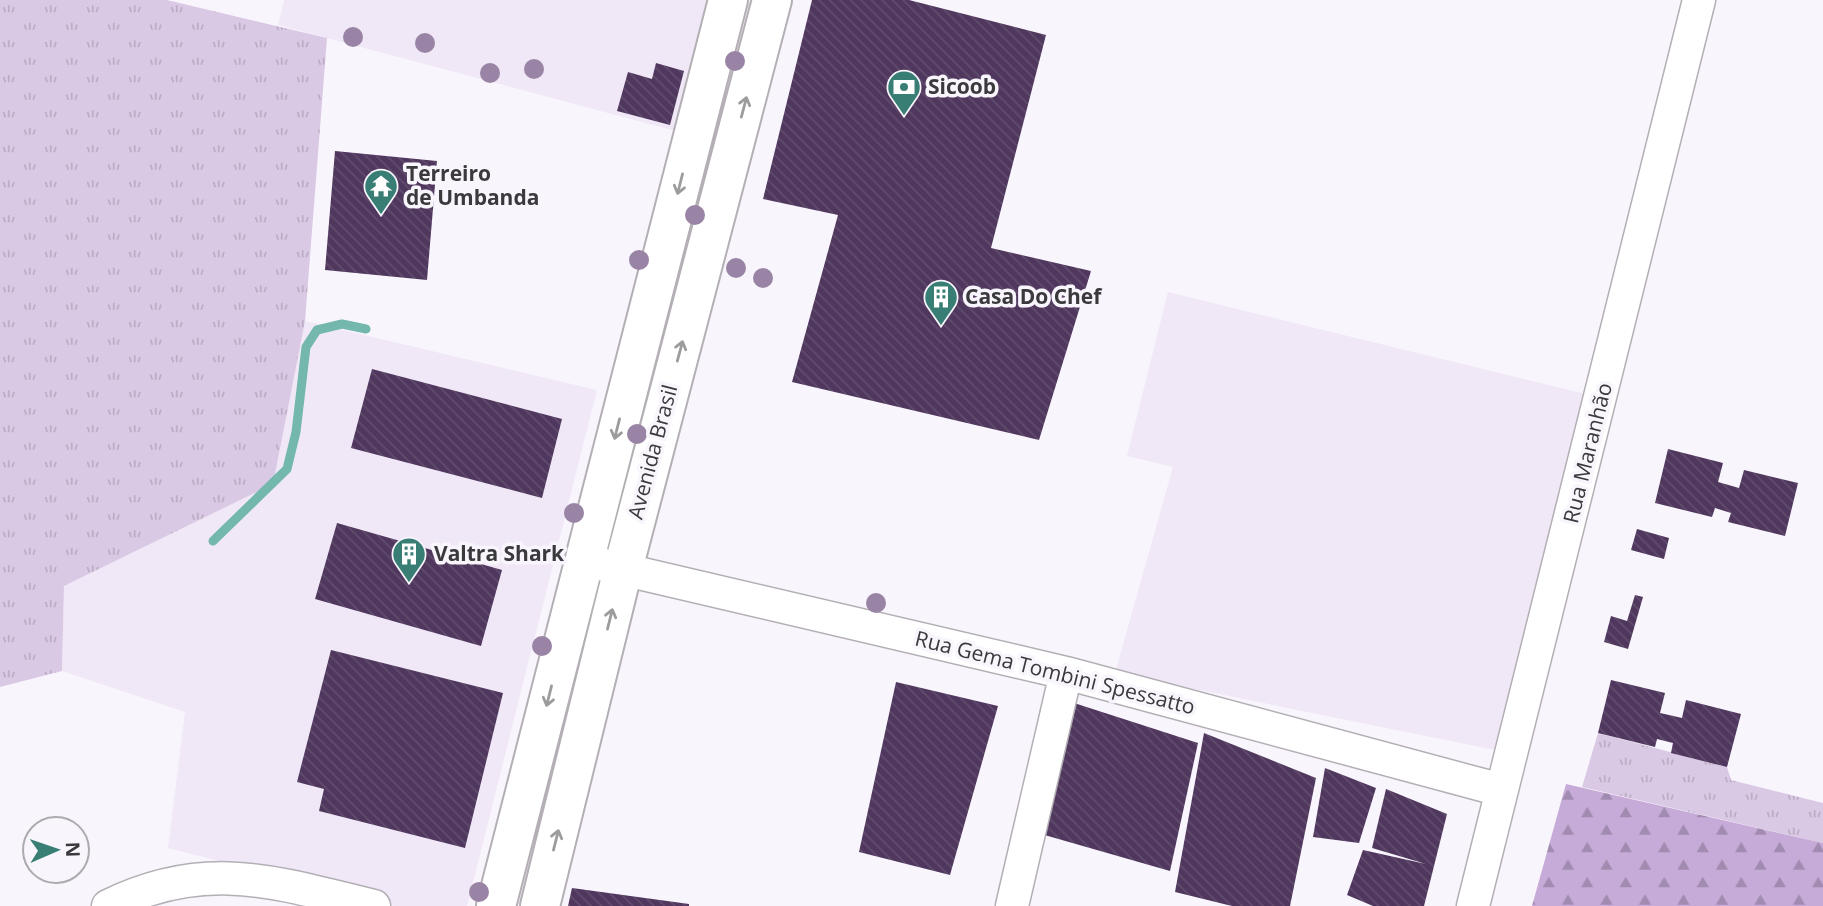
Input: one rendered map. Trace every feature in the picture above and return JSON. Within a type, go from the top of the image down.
[{"type":"main road","name":"Avenida Brasil","points":[[540,906],[604,565],[693,132],[728,0]]},
{"type":"main road","name":"Avenida Brasil","points":[[496,906],[734,143],[772,0]]},
{"type":"main road","points":[[693,132],[734,143]]},
{"type":"street","name":"Rua Maranhão","points":[[1474,906],[1699,0]]},
{"type":"street","name":"Rua Gema Tombini Spessatto","points":[[604,565],[1066,673],[1501,790]]},
{"type":"street","points":[[1012,906],[1066,673]]},
{"type":"street","points":[[108,906],[137,892],[201,876],[261,879],[374,906]]},
{"type":"shaded area","points":[[284,0],[717,0],[683,133],[278,25]]},
{"type":"shaded area","points":[[1168,292],[1594,396],[1500,751],[1115,673],[1173,467],[1127,456]]},
{"type":"shaded area","points":[[305,321],[597,390],[467,906],[394,906],[168,848],[185,712],[62,671],[64,586],[272,484]]},
{"type":"green space","points":[[0,0],[167,0],[327,38],[305,321],[273,484],[64,586],[62,671],[0,687]]},
{"type":"green space","points":[[1598,733],[1727,767],[1731,780],[1823,803],[1823,843],[1582,787]]},
{"type":"green space","points":[[1566,784],[1823,843],[1823,906],[1532,906]]},
{"type":"building","points":[[812,0],[909,0],[1046,35],[991,248],[1091,271],[1039,440],[792,382],[838,215],[763,199]]},
{"type":"building","points":[[656,63],[684,71],[670,125],[617,111],[628,72],[652,79]]},
{"type":"building","name":"Terreiro de Umbanda","points":[[335,151],[437,161],[427,280],[325,270]]},
{"type":"building","name":"Valtra Shark","points":[[372,369],[562,419],[542,498],[351,448]]},
{"type":"building","points":[[1668,449],[1723,463],[1718,482],[1739,488],[1744,470],[1798,483],[1785,536],[1728,522],[1731,513],[1715,508],[1712,517],[1655,503]]},
{"type":"building","name":"Valtra Shark","points":[[337,523],[502,570],[481,646],[315,599]]},
{"type":"building","points":[[1637,529],[1669,538],[1664,559],[1631,550]]},
{"type":"building","points":[[1635,595],[1643,597],[1628,649],[1604,642],[1611,616],[1627,621]]},
{"type":"building","points":[[331,650],[503,693],[465,848],[319,811],[324,789],[297,782]]},
{"type":"building","points":[[1611,680],[1665,693],[1660,713],[1682,718],[1686,700],[1741,714],[1727,767],[1671,753],[1673,743],[1657,739],[1655,747],[1598,733]]},
{"type":"building","points":[[896,682],[998,706],[950,875],[859,852]]},
{"type":"building","points":[[1071,702],[1198,743],[1170,871],[1041,834]]},
{"type":"building","points":[[1204,733],[1316,778],[1290,906],[1232,906],[1175,892]]},
{"type":"building","points":[[1325,768],[1376,788],[1359,843],[1313,837]]},
{"type":"building","points":[[1386,789],[1447,814],[1424,906],[1373,906],[1347,895],[1363,850],[1426,864],[1372,848]]},
{"type":"building","points":[[572,888],[689,904],[689,906],[568,906]]},
{"type":"waterway","points":[[213,541],[287,469],[296,432],[306,347],[317,330],[342,324],[366,329]]},
{"type":"place","name":"Sicoob","points":[[904,117]]},
{"type":"place","name":"Terreiro de Umbanda","points":[[381,216]]},
{"type":"place","name":"Casa Do Chef","points":[[941,327]]},
{"type":"place","name":"Valtra Shark","points":[[409,584]]}]
